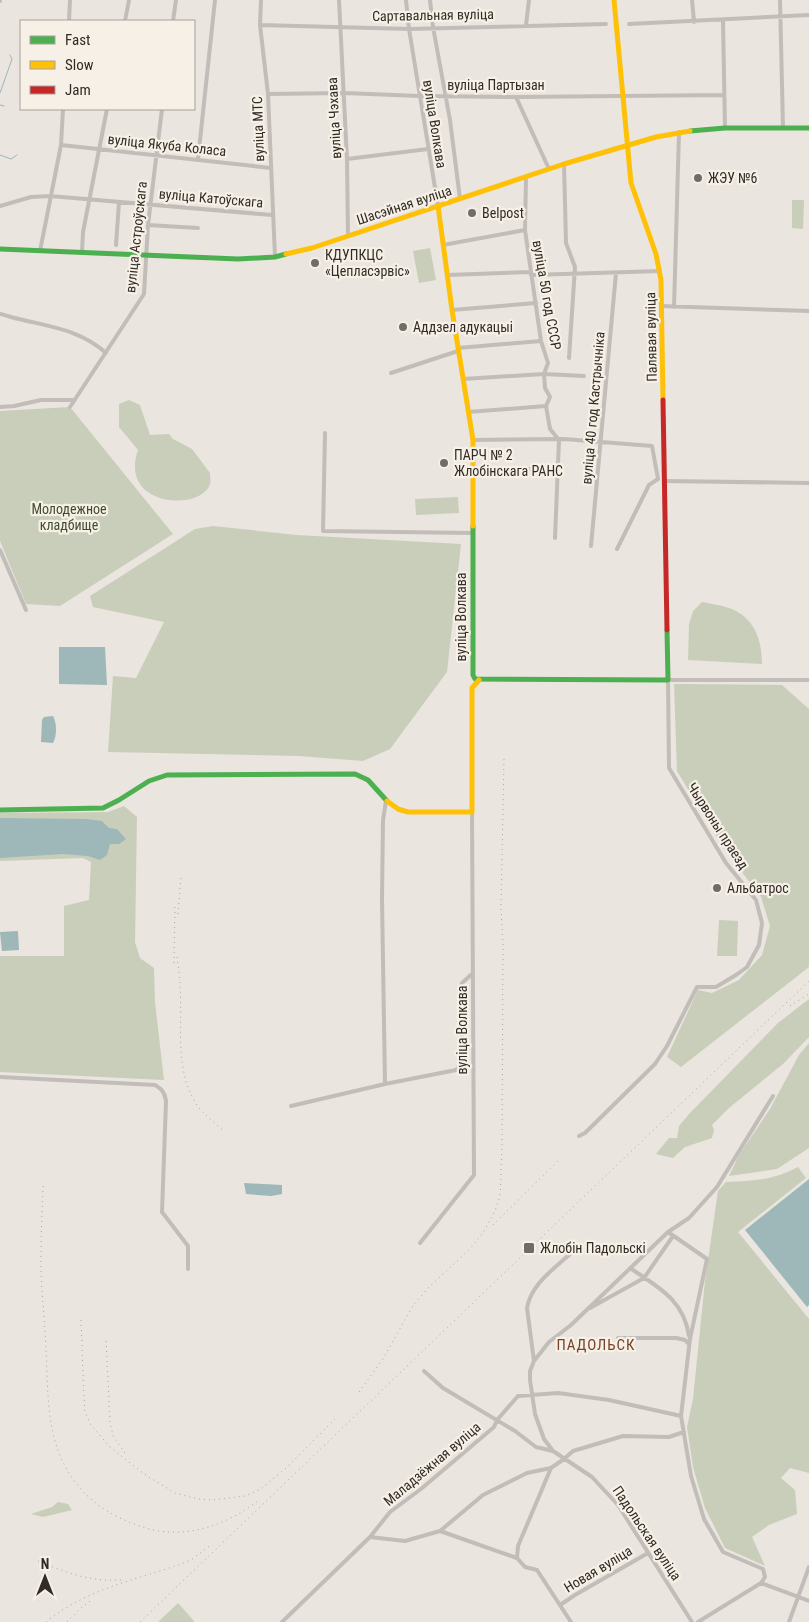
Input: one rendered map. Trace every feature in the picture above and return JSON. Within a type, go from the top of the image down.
[{"type":"street","points":[[69,20],[70,0]]},
{"type":"street","points":[[125,20],[129,0]]},
{"type":"street","points":[[173,20],[176,0]]},
{"type":"street","points":[[198,159],[215,0]]},
{"type":"street","name":"вуліца МТС","points":[[261,0],[260,25],[268,94],[275,257]]},
{"type":"street","name":"вуліца Чэхава","points":[[339,0],[347,159],[348,236]]},
{"type":"street","name":"вуліца Волкава","points":[[406,0],[473,440],[472,670],[474,678],[480,680]]},
{"type":"street","points":[[430,0],[444,96],[450,120],[460,199]]},
{"type":"street","points":[[526,25],[529,0]]},
{"type":"street","name":"Палявая вуліца","points":[[614,0],[627,145],[634,195],[650,236],[660,271],[668,680]]},
{"type":"street","points":[[692,0],[694,22]]},
{"type":"street","points":[[780,0],[783,128]]},
{"type":"street","points":[[629,24],[723,21],[809,15]]},
{"type":"street","points":[[723,21],[725,128]]},
{"type":"street","name":"Сартавальная вуліца","points":[[260,25],[409,29],[606,24]]},
{"type":"street","name":"вуліца Партызан","points":[[268,94],[344,93],[516,97],[723,95]]},
{"type":"street","points":[[516,97],[549,169]]},
{"type":"street","points":[[40,251],[61,145],[63,110]]},
{"type":"street","points":[[82,252],[83,232],[107,110]]},
{"type":"street","name":"вуліца Астроўскага","points":[[70,407],[144,294],[148,225],[162,110]]},
{"type":"street","name":"Шасэйная вуліца","points":[[0,249],[238,259],[275,257],[312,248],[564,164],[679,132],[725,128],[809,128]]},
{"type":"street","points":[[674,307],[679,132]]},
{"type":"street","name":"вуліца Якуба Коласа","points":[[61,145],[271,168]]},
{"type":"street","points":[[347,159],[428,149]]},
{"type":"street","points":[[564,164],[566,243],[575,267],[570,358]]},
{"type":"street","name":"вуліца 50 год СССР","points":[[526,177],[525,230],[541,341],[548,362],[544,374],[546,388],[550,397],[546,406],[550,429],[559,440],[555,538]]},
{"type":"street","name":"вуліца Катоўскага","points":[[0,206],[31,197],[50,196],[272,215]]},
{"type":"street","points":[[116,245],[120,202]]},
{"type":"street","points":[[148,225],[198,228]]},
{"type":"street","points":[[443,245],[525,230]]},
{"type":"street","points":[[447,275],[660,271]]},
{"type":"street","name":"вуліца 40 год Кастрычніка","points":[[591,546],[616,272]]},
{"type":"street","points":[[452,310],[536,303]]},
{"type":"street","points":[[661,306],[809,311]]},
{"type":"street","points":[[0,314],[47,324],[84,336],[106,353]]},
{"type":"street","points":[[391,373],[458,350],[541,341]]},
{"type":"street","points":[[463,379],[544,374],[584,376]]},
{"type":"street","points":[[0,407],[40,400],[75,400]]},
{"type":"street","points":[[468,412],[546,406]]},
{"type":"street","points":[[325,433],[324,531],[473,533]]},
{"type":"street","points":[[473,440],[559,440],[652,446],[658,479]]},
{"type":"street","points":[[473,473],[517,469],[558,469]]},
{"type":"street","points":[[617,549],[649,485],[658,479],[809,484]]},
{"type":"street","points":[[0,550],[26,610]]},
{"type":"street","points":[[480,680],[809,680]]},
{"type":"street","name":"вуліца Волкава","points":[[420,1243],[474,1175],[472,688],[480,680]]},
{"type":"street","name":"Чырвоны праезд","points":[[579,1136],[585,1133],[655,1064],[667,1046],[697,987],[716,987],[747,967],[756,952],[761,934],[762,923],[756,900],[726,863],[669,768],[668,680]]},
{"type":"street","points":[[0,810],[102,808],[118,802],[144,782],[167,775],[355,774],[369,780],[386,801],[399,810],[408,812],[472,812]]},
{"type":"street","points":[[385,1084],[382,889],[383,820],[386,801]]},
{"type":"street","points":[[291,1106],[456,1070],[462,1063],[461,988],[462,983],[473,973]]},
{"type":"street","points":[[0,1077],[155,1085],[160,1088],[166,1101],[162,1212],[188,1246],[188,1269]]},
{"type":"street","points":[[553,1451],[544,1439],[535,1414],[530,1371],[534,1361],[549,1342],[585,1311],[668,1232],[689,1218],[716,1187],[773,1096]]},
{"type":"street","points":[[668,1232],[707,1259],[689,1344],[681,1416],[690,1476],[704,1519],[723,1552],[763,1569],[765,1577],[761,1583],[698,1622]]},
{"type":"street","points":[[585,1311],[644,1278],[673,1236]]},
{"type":"street","points":[[534,1361],[527,1308],[529,1301],[537,1285],[570,1254]]},
{"type":"street","points":[[630,1268],[665,1292],[679,1308],[687,1322],[690,1339]]},
{"type":"street","points":[[618,1338],[676,1338],[685,1340],[689,1344]]},
{"type":"street","name":"Падольская вуліца","points":[[424,1371],[444,1388],[497,1420],[536,1447],[553,1451],[592,1477],[618,1505],[692,1622]]},
{"type":"street","name":"Маладзёжная вуліца","points":[[282,1622],[370,1537],[390,1512],[421,1489],[494,1426],[518,1396],[558,1393],[610,1400],[681,1416]]},
{"type":"street","points":[[370,1537],[405,1542],[440,1531],[483,1495],[527,1473],[551,1468],[564,1460],[573,1451],[623,1436],[669,1437],[684,1432]]},
{"type":"street","points":[[517,1558],[518,1546],[551,1468]]},
{"type":"street","points":[[440,1531],[517,1558],[525,1567],[536,1570],[571,1622]]},
{"type":"street","name":"Новая вуліца","points":[[560,1606],[575,1595],[648,1553]]},
{"type":"street","points":[[789,1622],[809,1567]]},
{"type":"street","points":[[761,1583],[809,1601]]},
{"type":"green space","points":[[792,200],[804,200],[803,229],[792,228]]},
{"type":"green space","points":[[430,248],[436,280],[419,283],[413,251]]},
{"type":"green space","points":[[129,400],[140,405],[150,435],[169,434],[173,439],[192,449],[210,473],[210,484],[204,493],[192,499],[178,501],[163,499],[150,493],[140,483],[135,469],[138,450],[119,427],[119,404]]},
{"type":"green space","name":"Молодежное кладбище","points":[[70,407],[173,534],[60,606],[26,604],[0,541],[0,411]]},
{"type":"green space","points":[[458,497],[459,513],[416,515],[415,499]]},
{"type":"green space","points":[[213,526],[297,535],[461,544],[447,672],[390,749],[363,761],[299,756],[108,752],[113,676],[136,678],[164,622],[93,607],[90,596],[195,529]]},
{"type":"green space","points":[[702,602],[729,608],[745,617],[755,630],[758,638],[762,664],[688,660],[689,624],[693,611]]},
{"type":"green space","points":[[674,684],[782,685],[809,709],[809,967],[681,1067],[667,1057],[698,990],[712,993],[739,980],[762,955],[770,926],[761,897],[722,846],[677,771]]},
{"type":"green space","points":[[124,806],[137,817],[135,942],[140,958],[154,968],[155,1002],[164,1080],[0,1072],[0,956],[64,956],[64,906],[89,900],[91,862],[83,858],[0,861],[0,813],[108,812]]},
{"type":"green space","points":[[719,920],[738,921],[737,956],[717,956]]},
{"type":"green space","points":[[809,999],[809,1037],[783,1064],[729,1108],[712,1125],[714,1130],[712,1138],[685,1147],[673,1158],[656,1154],[669,1138],[677,1138],[679,1126],[690,1113],[778,1023]]},
{"type":"green space","points":[[809,1043],[809,1148],[777,1169],[729,1176],[739,1155],[770,1109],[799,1055]]},
{"type":"green space","points":[[798,1167],[806,1178],[738,1232],[809,1319],[809,1473],[790,1468],[781,1478],[795,1490],[797,1514],[769,1525],[752,1537],[765,1566],[725,1548],[705,1508],[693,1467],[687,1427],[693,1399],[705,1281],[718,1191],[726,1182],[763,1179],[780,1175]]},
{"type":"green space","points":[[58,1502],[68,1504],[72,1510],[43,1517],[31,1514],[52,1507]]},
{"type":"green space","points":[[178,1603],[193,1622],[158,1622]]},
{"type":"water","points":[[59,647],[105,647],[107,685],[59,684]]},
{"type":"water","points":[[53,716],[56,729],[53,743],[41,742],[42,720],[44,717]]},
{"type":"water","points":[[0,818],[86,819],[102,821],[109,828],[117,829],[126,839],[119,844],[110,844],[107,855],[100,860],[88,856],[63,854],[0,858]]},
{"type":"water","points":[[18,931],[19,950],[2,951],[0,932]]},
{"type":"water","points":[[809,1179],[809,1305],[807,1307],[745,1230]]},
{"type":"water","points":[[244,1183],[282,1185],[282,1194],[271,1196],[246,1194]]},
{"type":"waterway","points":[[0,93],[12,59],[10,55]]},
{"type":"waterway","points":[[0,105],[4,106]]},
{"type":"waterway","points":[[0,155],[11,159],[17,155]]},
{"type":"railway","points":[[359,1392],[383,1359],[412,1307],[428,1288],[469,1250],[483,1233],[495,1211],[500,1196],[503,945],[501,909],[504,759]]},
{"type":"railway","points":[[178,914],[181,876]]},
{"type":"railway","points":[[174,963],[175,907]]},
{"type":"railway","points":[[177,957],[181,999],[182,1064],[185,1079],[199,1108],[225,1132]]},
{"type":"railway","points":[[140,1622],[809,981]]},
{"type":"railway","points":[[790,1006],[809,994]]},
{"type":"railway","points":[[493,1225],[559,1160]]},
{"type":"railway","points":[[43,1186],[41,1273],[49,1410],[59,1454],[73,1479],[90,1498],[110,1513],[133,1524],[161,1531],[176,1532],[206,1528],[233,1517],[259,1500]]},
{"type":"railway","points":[[81,1320],[85,1412],[91,1425],[110,1447],[144,1474],[175,1493],[198,1499],[213,1500],[245,1496],[261,1489],[286,1468],[335,1419]]},
{"type":"railway","points":[[106,1341],[110,1422],[113,1436],[127,1456]]},
{"type":"railway","points":[[46,1622],[61,1611],[93,1594],[191,1560],[212,1544]]},
{"type":"railway","points":[[38,1561],[79,1576],[99,1580],[122,1580]]},
{"type":"railway","points":[[67,1622],[93,1599]]},
{"type":"traffic: fast","points":[[690,131],[725,128],[809,128]]},
{"type":"traffic: fast","points":[[0,249],[238,259],[275,257],[286,254]]},
{"type":"traffic: fast","points":[[473,526],[473,675],[475,679],[668,680],[667,630]]},
{"type":"traffic: fast","points":[[0,810],[103,808],[149,781],[167,775],[355,774],[368,780],[387,801]]},
{"type":"traffic: slow","points":[[614,0],[631,183],[656,254],[661,280],[663,400]]},
{"type":"traffic: slow","points":[[286,254],[312,248],[564,164],[656,137],[690,131]]},
{"type":"traffic: slow","points":[[438,206],[452,310],[473,440],[473,526]]},
{"type":"traffic: slow","points":[[387,801],[398,809],[408,812],[472,812],[472,688],[479,680]]},
{"type":"traffic: jam","points":[[663,400],[667,630]]},
{"type":"place","name":"ЖЭУ №6","points":[[698,178]]},
{"type":"place","name":"Belpost","points":[[472,213]]},
{"type":"place","name":"КДУПКЦС «Цепласэрвіс»","points":[[315,263]]},
{"type":"place","name":"Аддзел адукацыі","points":[[403,327]]},
{"type":"place","name":"ПАРЧ № 2 Жлобінскага РАНС","points":[[444,463]]},
{"type":"place","name":"Альбатрос","points":[[717,888]]},
{"type":"place","name":"Жлобін Падольскі","points":[[529,1248]]},
{"type":"district","name":"ПАДОЛЬСК","points":[[596,1345]]}]
